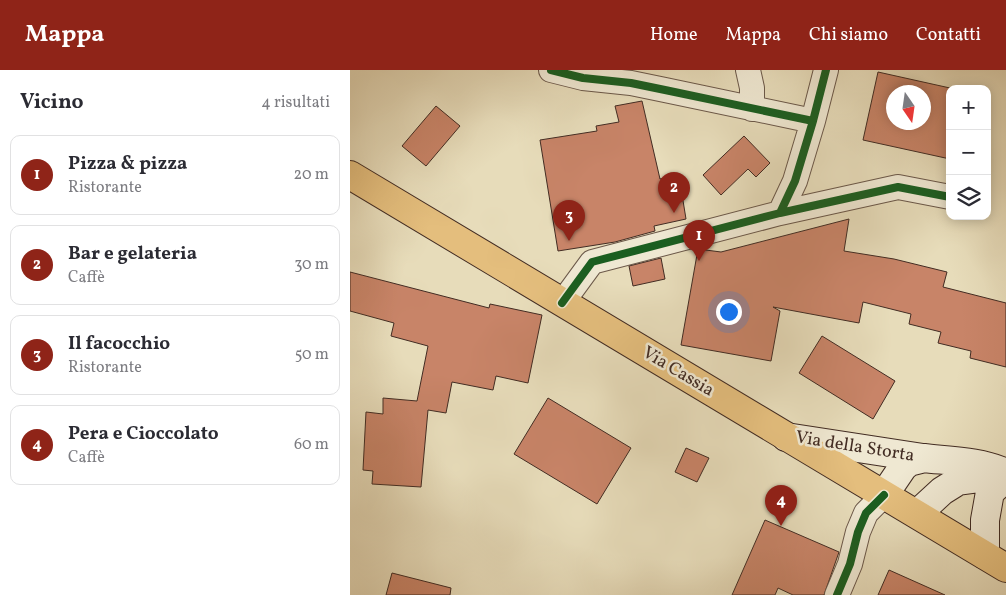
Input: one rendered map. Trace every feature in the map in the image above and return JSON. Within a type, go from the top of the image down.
[{"type":"main road","name":"Via Cassia","points":[[350,175],[995,562]]},
{"type":"main road","name":"Via della Storta","points":[[786,437],[925,458],[965,462],[997,469],[1006,476]]},
{"type":"main road","name":"Via della Storta","points":[[884,495],[903,467],[909,462],[925,458]]},
{"type":"main road","points":[[917,514],[942,491],[958,481],[988,476],[1006,476]]},
{"type":"main road","points":[[995,562],[985,520],[990,492],[1006,476]]},
{"type":"street","points":[[551,70],[583,78],[640,85],[814,121]]},
{"type":"street","points":[[748,70],[752,88],[752,109]]},
{"type":"street","points":[[780,213],[795,181],[814,121],[826,70]]},
{"type":"street","points":[[562,303],[592,262],[780,213],[898,187],[946,196]]},
{"type":"street","points":[[837,595],[850,564],[858,532],[866,513],[884,495]]},
{"type":"building","points":[[878,72],[946,87],[946,158],[863,140]]},
{"type":"building","points":[[642,101],[660,179],[679,176],[686,219],[654,226],[655,231],[615,242],[558,251],[540,140],[597,131],[596,126],[619,122],[615,106]]},
{"type":"building","points":[[436,106],[460,126],[426,166],[402,146]]},
{"type":"building","points":[[744,136],[770,163],[756,177],[748,169],[721,195],[703,175]]},
{"type":"building","points":[[849,219],[844,251],[894,259],[947,272],[943,287],[1006,303],[1006,367],[970,358],[971,351],[938,343],[941,332],[909,324],[911,314],[863,302],[859,323],[773,307],[780,311],[771,361],[681,345],[698,249],[721,252]]},
{"type":"building","points":[[661,258],[665,279],[633,286],[629,266]]},
{"type":"building","points":[[350,272],[489,308],[490,304],[542,315],[528,383],[496,376],[493,390],[452,382],[446,413],[428,410],[421,487],[372,484],[373,471],[363,470],[366,412],[383,414],[383,398],[417,401],[428,346],[391,336],[394,323],[350,311]]},
{"type":"building","points":[[822,336],[895,381],[873,419],[799,373]]},
{"type":"building","points":[[548,398],[631,448],[597,504],[514,454]]},
{"type":"building","points":[[686,448],[709,458],[697,482],[675,472]]},
{"type":"building","points":[[765,520],[839,552],[824,595],[793,595],[778,588],[775,595],[732,595]]},
{"type":"building","points":[[889,570],[945,595],[878,595]]},
{"type":"building","points":[[392,573],[451,588],[450,595],[386,595]]},
{"type":"cycle path","points":[[551,70],[583,78],[631,83],[813,121]]},
{"type":"cycle path","points":[[562,303],[592,262],[780,213],[795,181],[826,70]]},
{"type":"cycle path","points":[[780,213],[898,187],[946,196]]},
{"type":"cycle path","points":[[837,595],[850,564],[858,532],[866,513],[884,495]]},
{"type":"place","name":"Bar e gelateria","points":[[674,213]]},
{"type":"place","name":"Il facocchio","points":[[569,241]]},
{"type":"place","name":"Pizza & pizza","points":[[699,261]]},
{"type":"place","name":"Pera e Cioccolato","points":[[781,526]]}]
